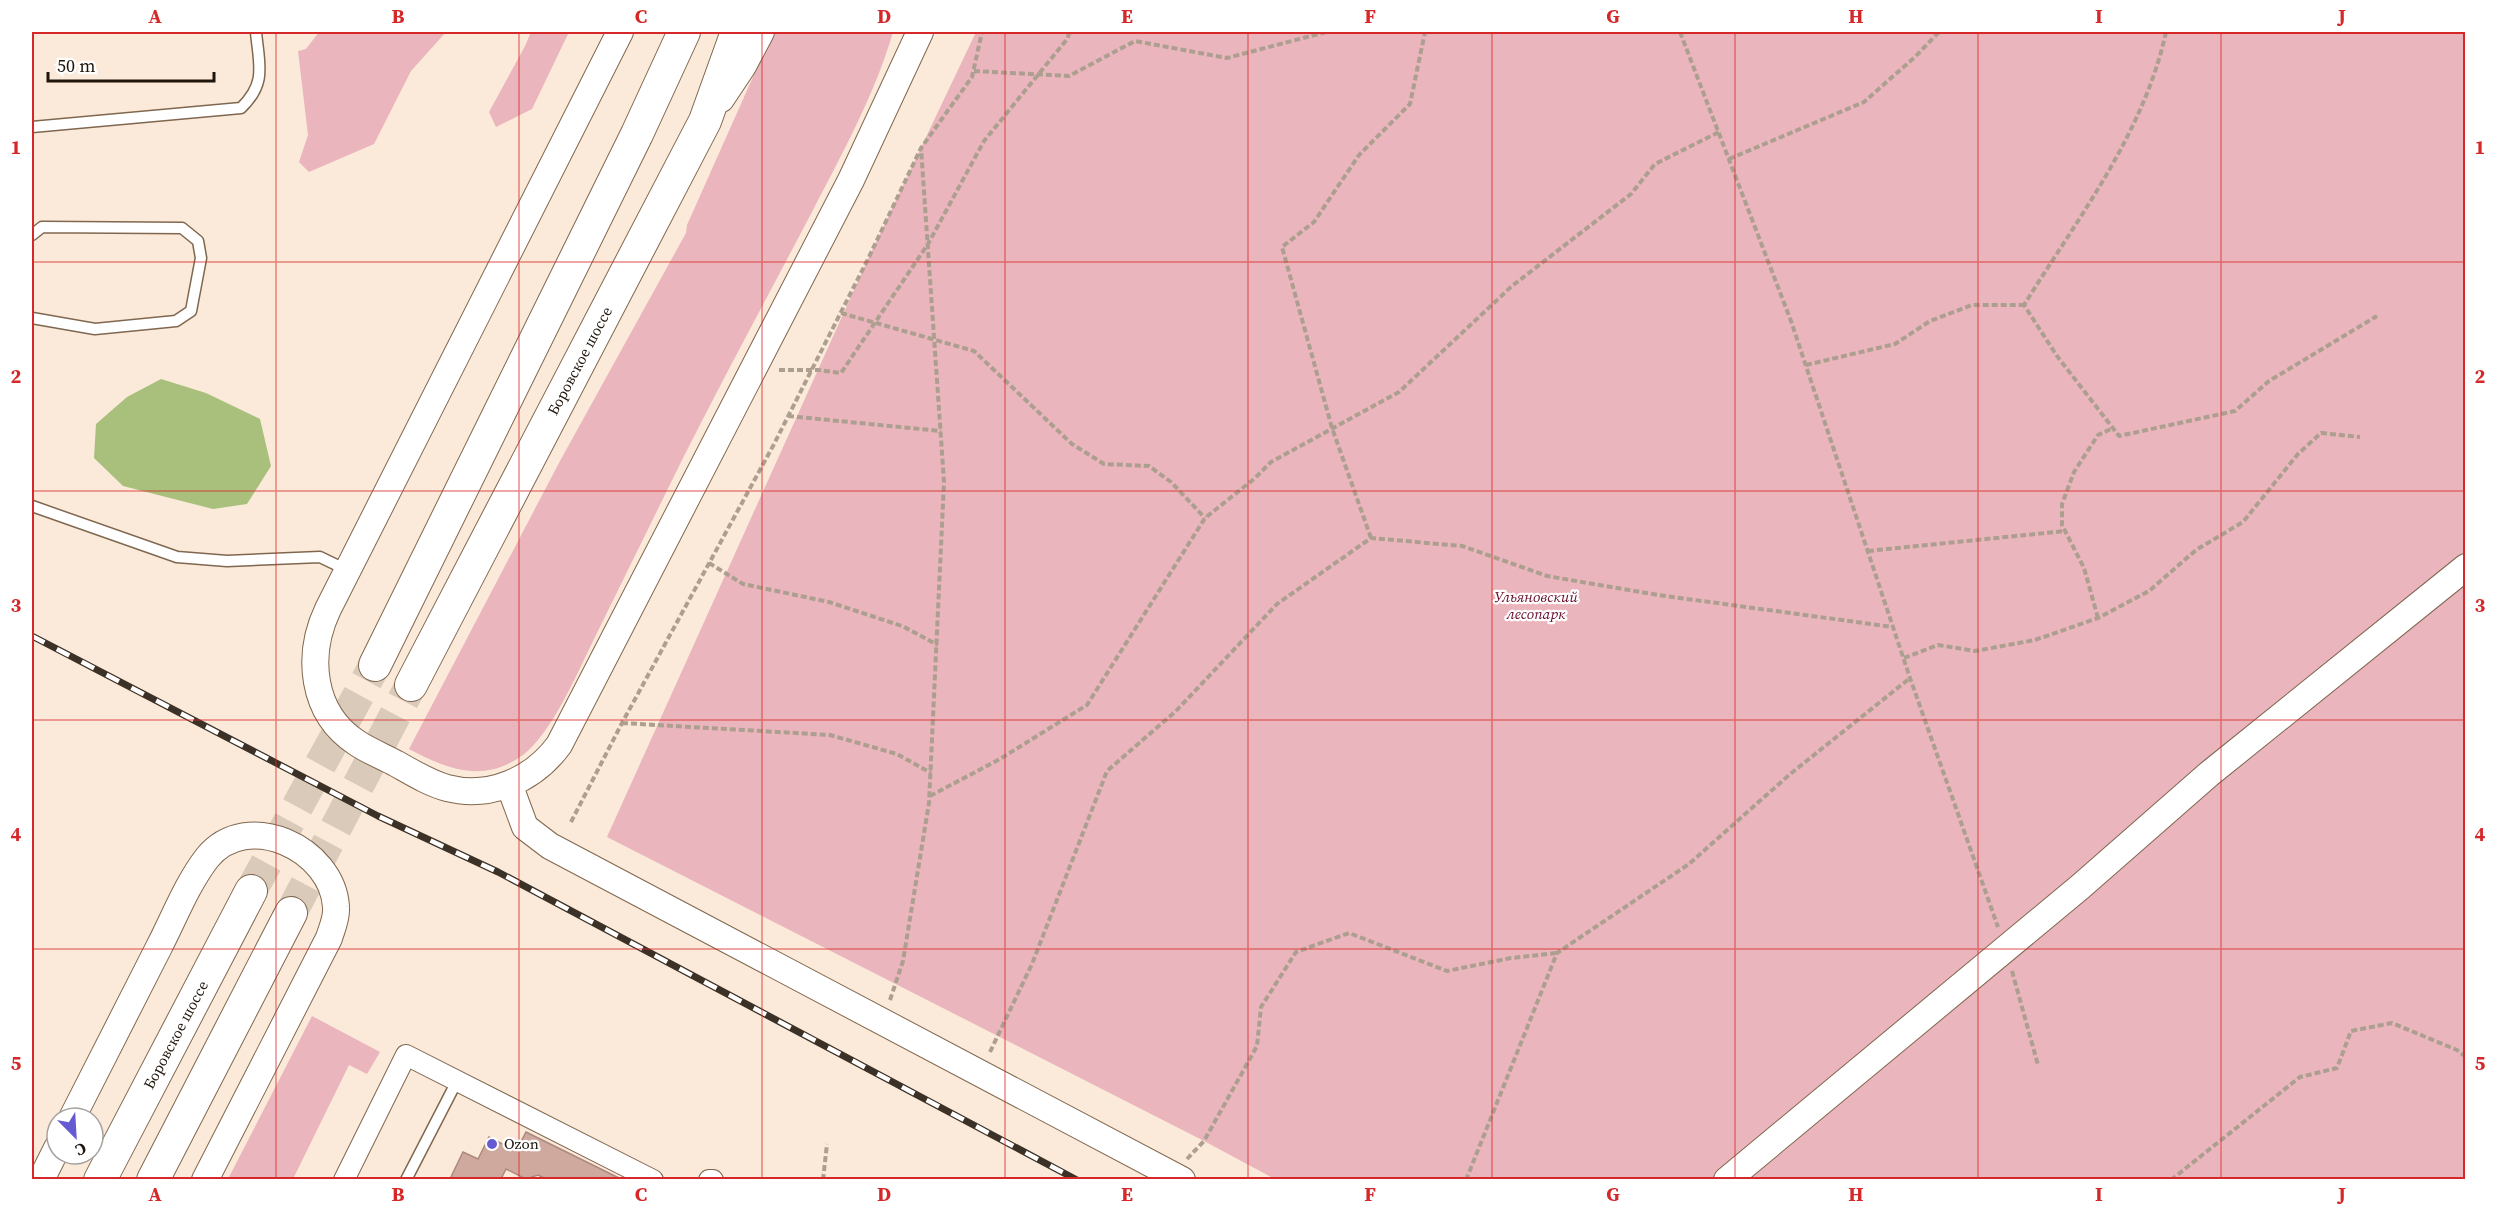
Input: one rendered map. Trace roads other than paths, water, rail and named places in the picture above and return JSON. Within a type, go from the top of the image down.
[{"type":"main road","points":[[375,664],[637,134],[684,32]]},
{"type":"main road","name":"Боровское шоссе","points":[[411,685],[705,122],[737,32]]},
{"type":"main road","name":"Боровское шоссе","points":[[100,1179],[251,891]]},
{"type":"main road","points":[[153,1179],[291,913]]},
{"type":"street","points":[[620,32],[320,626],[315,654],[316,681],[326,708],[335,723],[357,743],[446,788],[476,791],[509,784],[526,776],[549,759],[566,734],[851,180],[920,32]]},
{"type":"street","points":[[705,122],[743,66],[761,32]]},
{"type":"street","points":[[900,78],[909,32]]},
{"type":"street","points":[[1727,1179],[2006,948],[2209,774],[2466,567]]},
{"type":"street","points":[[509,784],[525,827],[537,838],[1177,1177]]},
{"type":"street","points":[[78,1106],[182,902],[208,856],[225,844],[246,837],[267,836],[289,844],[315,860],[327,875],[335,899],[335,919],[324,948],[205,1179]]},
{"type":"street","points":[[344,1179],[406,1055],[652,1179]]},
{"type":"lane","points":[[32,127],[241,108],[254,96],[260,77],[256,32]]},
{"type":"lane","points":[[32,235],[42,227],[182,228],[198,241],[201,258],[191,311],[176,321],[95,329],[32,318]]},
{"type":"lane","points":[[32,506],[177,557],[227,561],[320,557],[348,570]]},
{"type":"lane","points":[[406,1179],[457,1081]]},
{"type":"tunnel","points":[[251,891],[375,665]]},
{"type":"tunnel","points":[[291,913],[411,685]]},
{"type":"railway","points":[[32,636],[378,816],[498,872],[1077,1180]]},
{"type":"place","name":"Ozon","points":[[492,1144]]},
{"type":"park label","name":"Ульяновский лесопарк","points":[[1536,606]]}]
